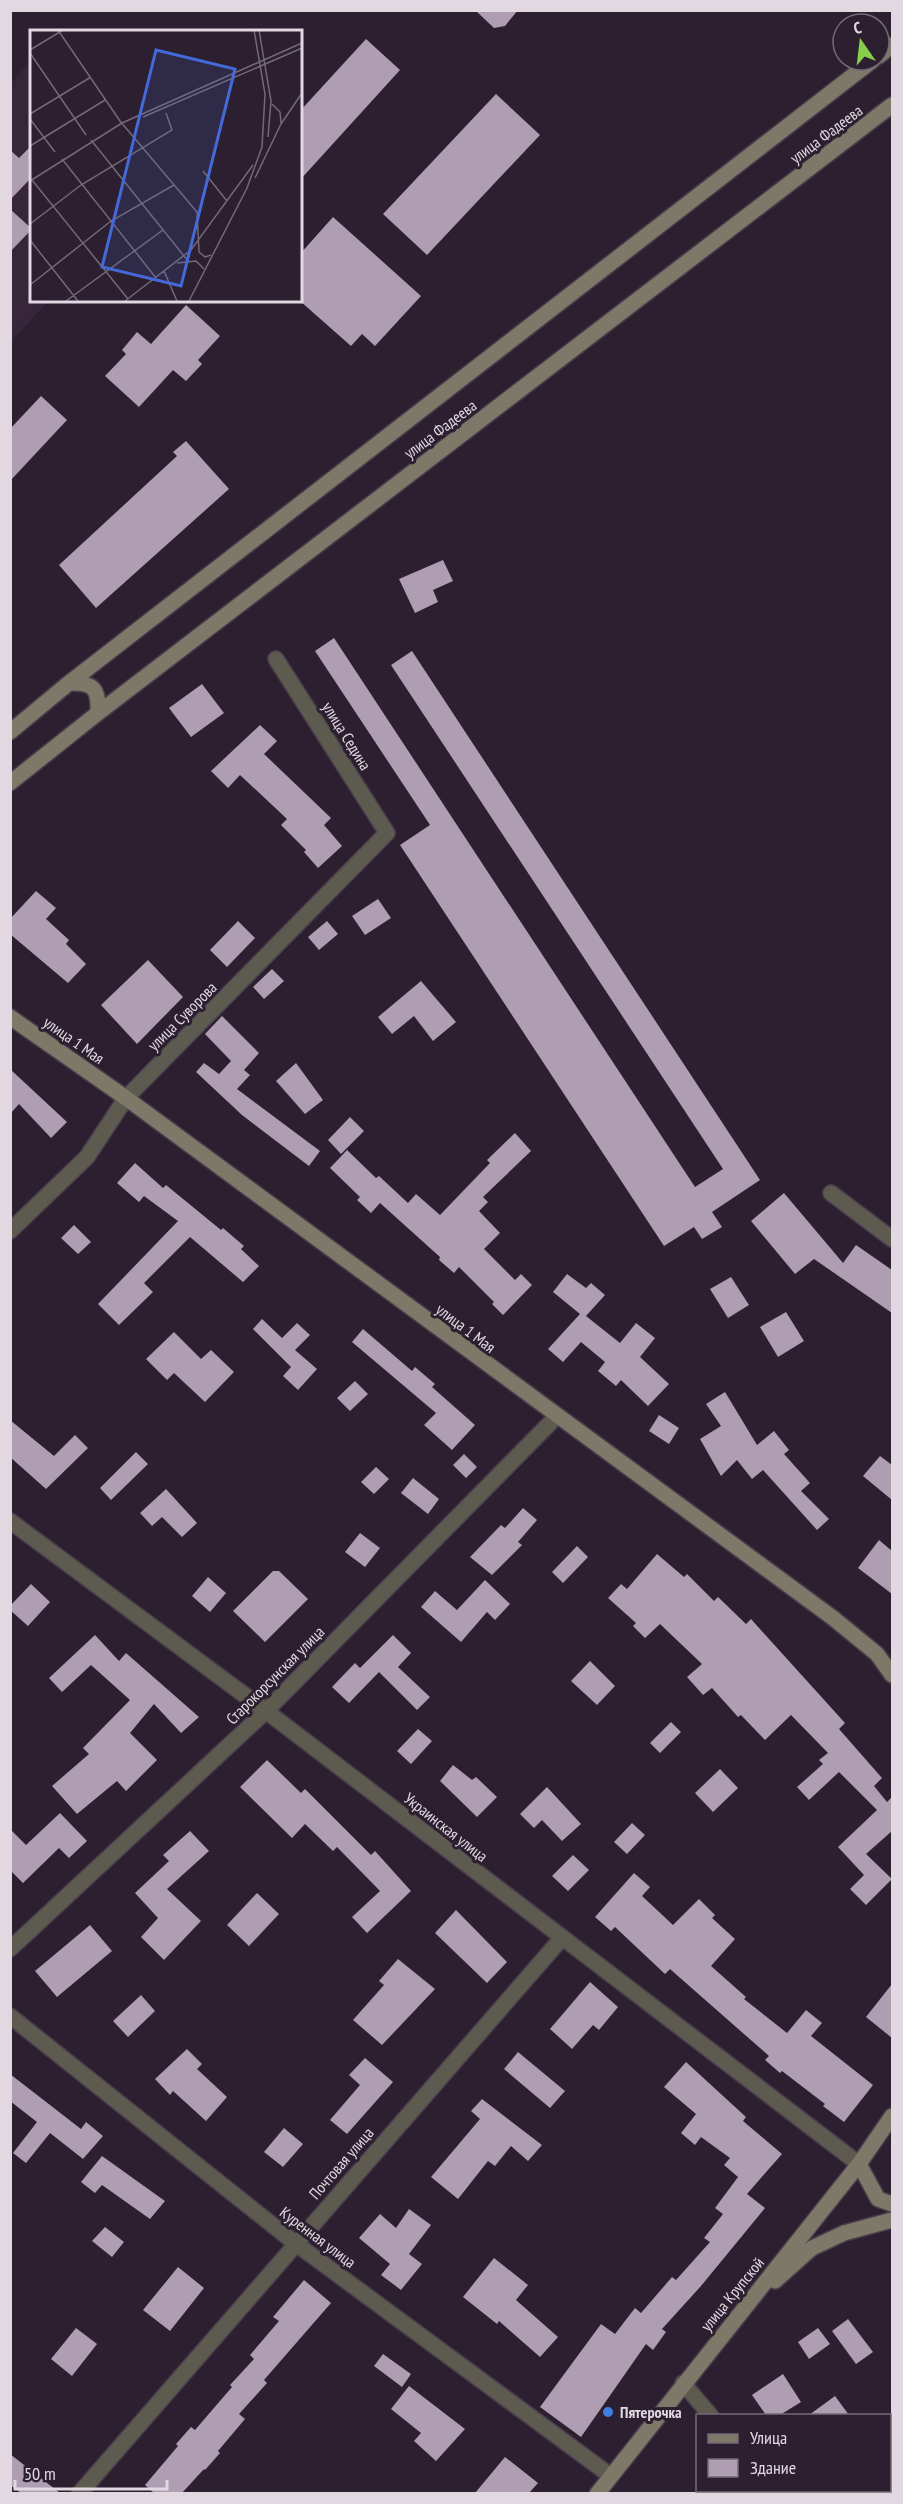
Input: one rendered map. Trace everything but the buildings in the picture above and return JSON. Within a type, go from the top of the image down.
[{"type":"main road","name":"улица Фадеева","points":[[10,732],[69,683],[858,72]]},
{"type":"main road","name":"улица Фадеева","points":[[10,783],[98,713],[892,105]]},
{"type":"main road","points":[[69,683],[83,682],[94,688],[99,697],[98,713]]},
{"type":"main road","name":"улица 1 Мая","points":[[10,1017],[126,1098],[556,1417],[833,1618],[877,1654],[892,1675]]},
{"type":"main road","name":"улица Крупской","points":[[597,2493],[859,2164],[892,2116]]},
{"type":"main road","points":[[859,2164],[878,2199],[892,2204]]},
{"type":"main road","points":[[744,2308],[812,2248],[844,2233],[892,2220]]},
{"type":"street","name":"улица Седина","points":[[276,659],[387,833]]},
{"type":"street","name":"улица Суворова","points":[[10,1231],[87,1157],[126,1098],[387,833]]},
{"type":"street","points":[[831,1193],[892,1239]]},
{"type":"street","name":"Старокорсунская улица","points":[[10,1949],[266,1711],[556,1417]]},
{"type":"street","name":"Украинская улица","points":[[10,1521],[266,1711],[561,1939],[859,2164]]},
{"type":"street","name":"Почтовая улица","points":[[79,2493],[561,1939]]},
{"type":"street","name":"Куренная улица","points":[[10,2016],[295,2243],[611,2476]]},
{"type":"street","points":[[683,2383],[710,2414]]},
{"type":"shaded area","points":[[30,62],[30,302],[48,302],[11,341],[11,83]]},
{"type":"place","name":"Пятерочка","points":[[608,2412]]}]
